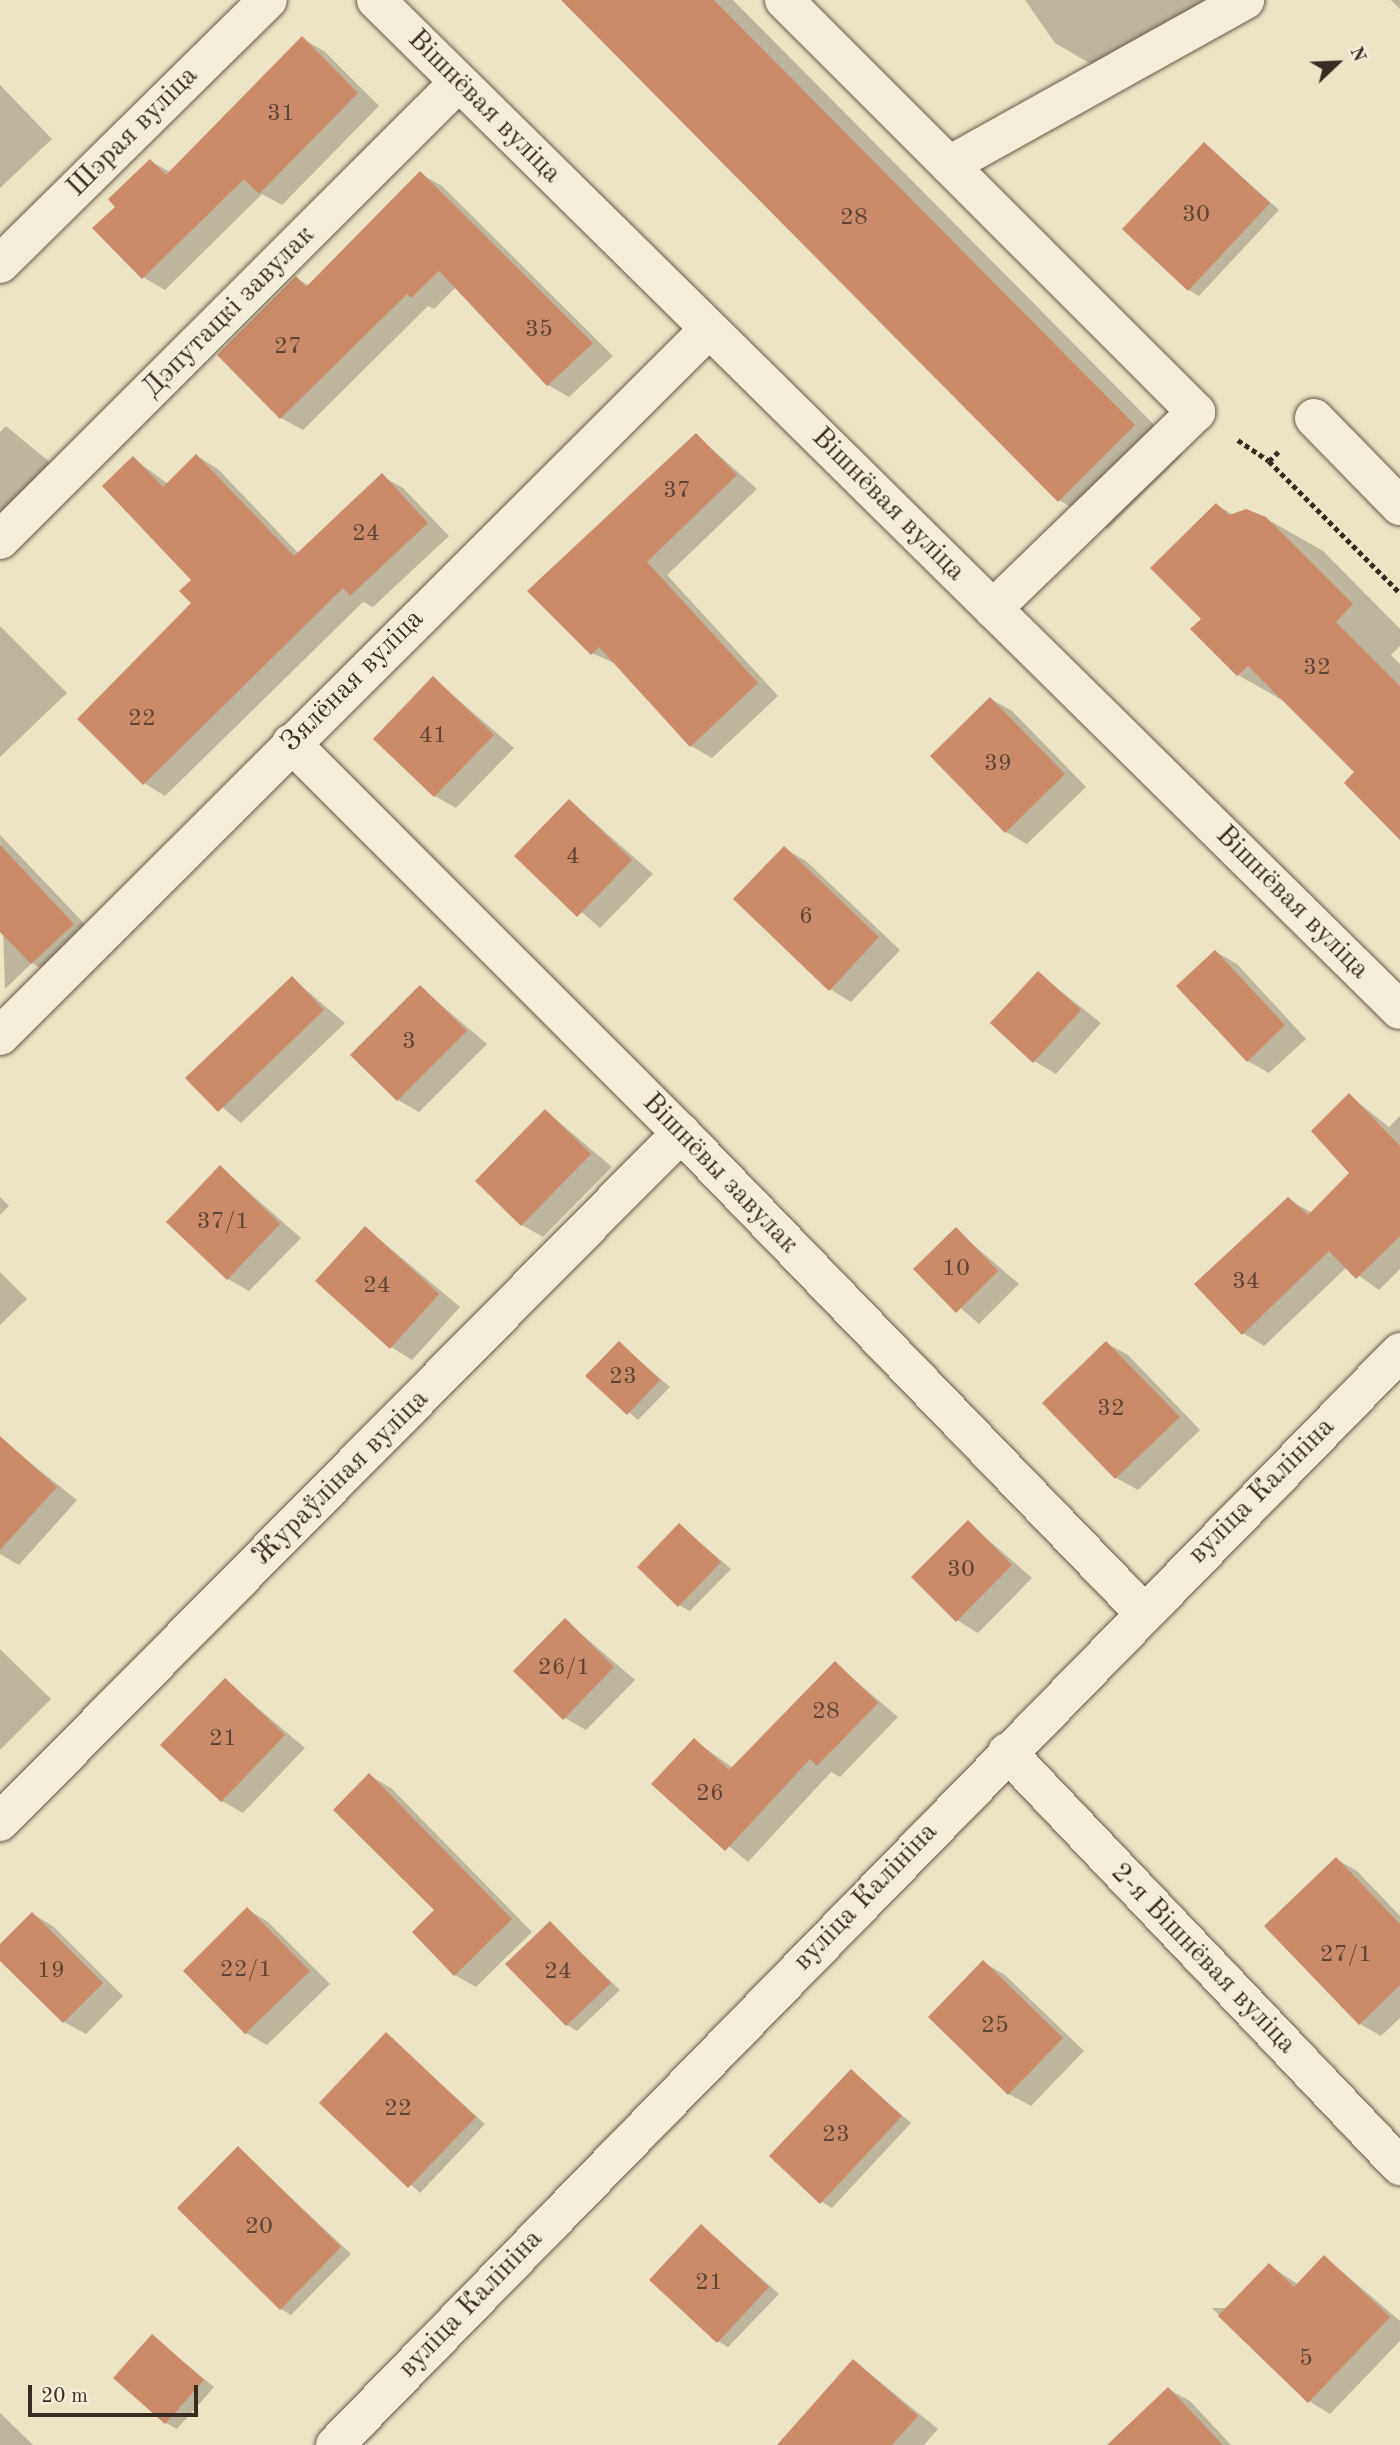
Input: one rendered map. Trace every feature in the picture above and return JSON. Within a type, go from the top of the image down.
[{"type":"street","name":"Шэрая вуліца","points":[[0,264],[268,0]]},
{"type":"street","name":"Вішнёвая вуліца","points":[[376,0],[1400,1010]]},
{"type":"street","points":[[784,0],[1196,412],[993,609]]},
{"type":"street","points":[[949,165],[1238,2]]},
{"type":"street","name":"Дэпутацкі завулак","points":[[0,540],[458,83]]},
{"type":"street","name":"Зялёная вуліца","points":[[0,1036],[709,329]]},
{"type":"street","points":[[1314,418],[1400,506]]},
{"type":"street","name":"Вішнёвы завулак","points":[[291,743],[681,1133],[1143,1612]]},
{"type":"street","name":"Жураўліная вуліца","points":[[0,1822],[681,1133]]},
{"type":"street","name":"вуліца Калініна","points":[[335,2445],[1143,1612],[1400,1352]]},
{"type":"street","name":"2-я Вішнёвая вуліца","points":[[1007,1752],[1400,2166]]},
{"type":"path","points":[[1196,412],[1269,461],[1400,593]]},
{"type":"path","points":[[1269,461],[1314,418]]},
{"type":"building","points":[[561,0],[714,0],[1135,425],[1058,502]]},
{"type":"building","points":[[302,36],[358,93],[259,194],[244,179],[142,279],[92,228],[115,207],[108,199],[150,159],[166,175]]},
{"type":"building","points":[[1204,142],[1270,203],[1188,291],[1122,229]]},
{"type":"building","points":[[420,171],[593,343],[547,386],[439,271],[411,298],[407,294],[280,419],[217,355],[296,276],[306,287]]},
{"type":"building","points":[[696,433],[737,475],[647,562],[758,683],[690,747],[599,647],[591,655],[527,591]]},
{"type":"building","points":[[196,454],[294,556],[382,473],[428,523],[350,596],[343,588],[143,785],[77,719],[191,603],[179,591],[191,580],[102,486],[133,456],[163,487]]},
{"type":"building","points":[[1216,503],[1229,515],[1246,509],[1266,517],[1353,604],[1336,622],[1400,686],[1400,840],[1344,783],[1354,772],[1248,666],[1237,676],[1190,629],[1201,619],[1150,568]]},
{"type":"building","points":[[433,676],[494,735],[434,797],[373,739]]},
{"type":"building","points":[[990,697],[1065,774],[1005,833],[930,756]]},
{"type":"building","points":[[569,799],[632,860],[577,917],[514,856]]},
{"type":"building","points":[[0,845],[74,924],[31,964],[0,932]]},
{"type":"building","points":[[784,846],[879,937],[829,991],[733,899]]},
{"type":"building","points":[[1215,950],[1285,1025],[1247,1062],[1176,986]]},
{"type":"building","points":[[1038,971],[1081,1010],[1033,1063],[990,1023]]},
{"type":"building","points":[[292,976],[324,1010],[218,1112],[185,1078]]},
{"type":"building","points":[[420,985],[467,1031],[397,1101],[350,1055]]},
{"type":"building","points":[[1349,1093],[1400,1146],[1400,1236],[1356,1279],[1329,1251],[1242,1335],[1194,1284],[1288,1197],[1308,1215],[1349,1173],[1311,1131]]},
{"type":"building","points":[[545,1109],[591,1154],[521,1226],[475,1181]]},
{"type":"building","points":[[220,1165],[280,1224],[227,1280],[166,1222]]},
{"type":"building","points":[[365,1226],[439,1294],[390,1349],[315,1281]]},
{"type":"building","points":[[956,1227],[998,1271],[956,1313],[913,1269]]},
{"type":"building","points":[[619,1341],[660,1380],[627,1415],[585,1376]]},
{"type":"building","points":[[1106,1341],[1180,1417],[1115,1479],[1042,1403]]},
{"type":"building","points":[[0,1436],[57,1487],[0,1550]]},
{"type":"building","points":[[968,1520],[1012,1565],[956,1622],[911,1577]]},
{"type":"building","points":[[679,1523],[721,1562],[678,1607],[637,1567]]},
{"type":"building","points":[[565,1618],[614,1667],[563,1720],[513,1671]]},
{"type":"building","points":[[835,1661],[878,1703],[817,1766],[810,1759],[725,1851],[651,1784],[694,1738],[729,1770]]},
{"type":"building","points":[[225,1678],[285,1735],[221,1802],[160,1745]]},
{"type":"building","points":[[369,1773],[512,1919],[454,1976],[412,1932],[434,1910],[333,1810]]},
{"type":"building","points":[[1336,1857],[1400,1924],[1400,1985],[1359,2025],[1264,1926]]},
{"type":"building","points":[[247,1907],[310,1971],[245,2034],[183,1971]]},
{"type":"building","points":[[32,1912],[103,1983],[63,2023],[0,1961],[0,1944]]},
{"type":"building","points":[[550,1921],[611,1983],[566,2026],[505,1964]]},
{"type":"building","points":[[983,1960],[1063,2038],[1008,2095],[928,2017]]},
{"type":"building","points":[[386,2032],[476,2117],[408,2188],[319,2103]]},
{"type":"building","points":[[851,2069],[902,2116],[820,2204],[769,2156]]},
{"type":"building","points":[[238,2146],[341,2247],[280,2310],[177,2208]]},
{"type":"building","points":[[701,2224],[769,2287],[717,2343],[649,2280]]},
{"type":"building","points":[[1324,2255],[1390,2317],[1308,2403],[1218,2316],[1269,2263],[1294,2287]]},
{"type":"building","points":[[152,2334],[204,2380],[165,2424],[113,2378]]},
{"type":"building","points":[[853,2359],[918,2416],[892,2445],[777,2445]]},
{"type":"building","points":[[1168,2387],[1223,2445],[1107,2445]]}]
